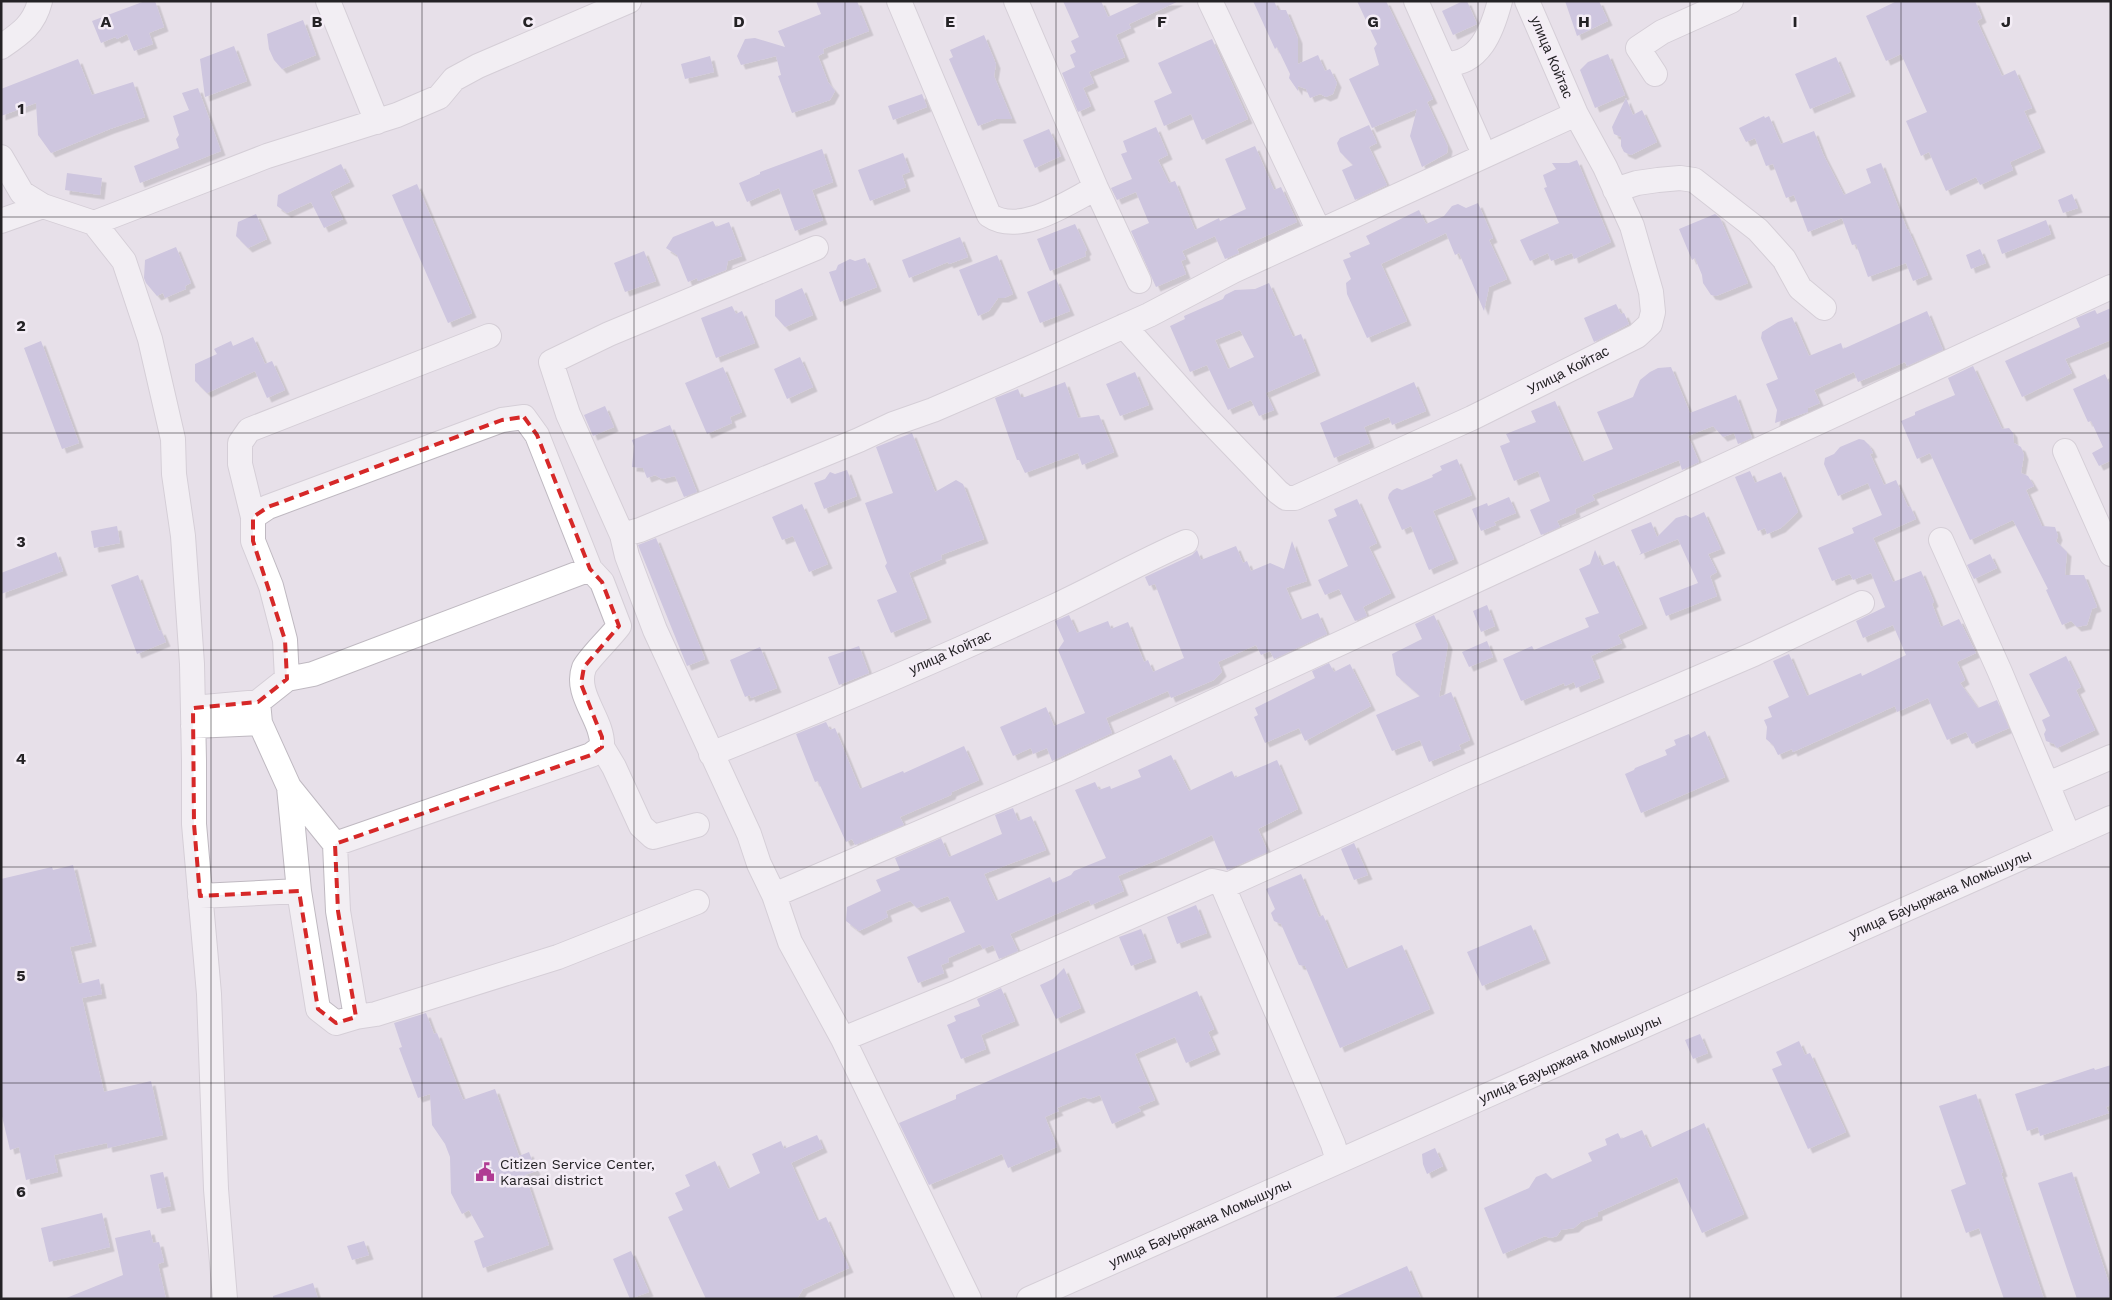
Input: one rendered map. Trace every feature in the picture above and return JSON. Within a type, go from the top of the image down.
[{"type":"street","points":[[1,47],[24,31],[35,16],[40,1]]},
{"type":"street","points":[[328,1],[376,122]]},
{"type":"street","points":[[94,223],[267,156],[376,122],[439,97],[454,79],[478,66],[629,1]]},
{"type":"street","points":[[899,1],[988,215],[1002,221],[1026,220],[1042,216],[1096,188]]},
{"type":"street","points":[[1016,1],[1096,188],[1139,282]]},
{"type":"street","points":[[1210,1],[1319,231]]},
{"type":"street","points":[[1416,1],[1479,143]]},
{"type":"street","points":[[1444,64],[1465,61],[1477,52],[1487,38],[1500,1]]},
{"type":"street","name":"улица Койтас","points":[[1527,1],[1576,114]]},
{"type":"street","points":[[1655,74],[1638,48],[1662,32],[1731,1]]},
{"type":"street","points":[[622,535],[640,530],[860,440],[893,424],[933,410],[1124,326],[1319,231],[1458,170],[1576,114]]},
{"type":"street","name":"Улица Койтас","points":[[1124,326],[1202,413],[1286,498],[1295,498],[1472,418],[1637,336],[1650,324],[1654,312],[1651,292],[1632,226],[1576,114]]},
{"type":"street","points":[[1,157],[22,193],[43,206],[94,223],[124,261],[150,339],[173,439],[174,474],[183,536],[193,717],[194,824],[209,994],[216,1189],[225,1299]]},
{"type":"street","points":[[1615,190],[1637,183],[1665,179],[1680,178],[1694,180],[1758,230],[1784,259],[1800,288],[1824,308]]},
{"type":"street","points":[[1,221],[43,206]]},
{"type":"street","points":[[816,248],[609,334],[551,362],[568,414],[622,535],[627,556],[655,630],[749,834],[774,895],[790,942],[843,1038],[969,1299]]},
{"type":"street","points":[[774,895],[1093,757],[2111,287]]},
{"type":"street","points":[[287,679],[285,640],[271,586],[253,540],[253,517],[240,464],[240,443],[249,430],[489,336]]},
{"type":"street","points":[[253,517],[268,507],[502,420],[524,417],[537,435],[590,569],[602,582],[619,626],[611,638],[584,667],[581,684],[602,737],[602,747],[614,767],[641,826],[653,837],[697,825]]},
{"type":"street","points":[[2066,451],[2111,554]]},
{"type":"street","points":[[1941,540],[2048,784],[2069,837]]},
{"type":"street","name":"улица Койтас","points":[[711,754],[778,727],[1054,607],[1125,569],[1186,542]]},
{"type":"street","points":[[193,717],[259,712],[287,679],[313,674],[590,569]]},
{"type":"street","points":[[1223,887],[1464,778],[1754,654],[1862,603]]},
{"type":"street","points":[[259,712],[289,787],[299,891],[318,1009],[336,1023],[376,1014],[558,957],[697,902]]},
{"type":"street","points":[[335,844],[591,755],[602,747]]},
{"type":"street","points":[[2048,784],[2111,757]]},
{"type":"street","points":[[289,787],[335,844],[338,911],[356,1017]]},
{"type":"street","name":"улица Бауыржана Момышулы","points":[[1028,1299],[2111,818]]},
{"type":"street","points":[[843,1038],[958,992],[1212,881],[1221,883],[1301,1069],[1338,1162]]},
{"type":"street","points":[[200,896],[299,891]]},
{"type":"highlighted area","points":[[524,417],[537,435],[590,569],[602,582],[619,626],[584,667],[581,684],[602,737],[602,747],[591,755],[335,844],[338,911],[356,1017],[336,1023],[318,1009],[299,891],[200,896],[194,824],[193,708],[258,702],[287,679],[285,640],[253,541],[253,517],[268,507],[502,420]]},
{"type":"building","points":[[145,1],[155,1],[164,27],[149,33],[153,44],[134,51],[127,34],[101,43],[92,21]]},
{"type":"building","points":[[816,1],[857,1],[869,31],[823,49],[824,53],[818,56],[828,82],[835,91],[830,100],[792,113],[778,76],[781,75],[776,56],[741,65],[737,56],[745,39],[755,38],[785,47],[778,31],[821,14]]},
{"type":"building","points":[[1063,1],[1101,1],[1108,17],[1143,1],[1179,1],[1129,24],[1131,28],[1116,35],[1125,57],[1089,72],[1094,83],[1083,88],[1091,106],[1078,112],[1062,73],[1075,67],[1070,55],[1076,52],[1071,41],[1079,37]]},
{"type":"building","points":[[1253,1],[1274,1],[1278,10],[1286,10],[1298,39],[1298,64],[1318,55],[1325,71],[1330,69],[1337,83],[1333,94],[1326,97],[1320,94],[1310,98],[1306,89],[1298,86],[1298,91],[1289,78],[1290,74],[1277,47],[1275,49]]},
{"type":"building","points":[[1357,1],[1386,1],[1433,99],[1427,102],[1448,147],[1447,153],[1422,167],[1410,136],[1417,109],[1372,128],[1349,79],[1379,65],[1374,48],[1377,44]]},
{"type":"building","points":[[1467,1],[1477,24],[1453,35],[1442,11]]},
{"type":"building","points":[[1565,1],[1599,1],[1608,21],[1577,36]]},
{"type":"building","points":[[1897,1],[1975,1],[1982,18],[1977,21],[2002,76],[2015,70],[2032,108],[2024,111],[2041,148],[2010,162],[2013,170],[1980,185],[1976,177],[1946,191],[1929,152],[1921,156],[1906,121],[1927,112],[1901,54],[1886,61],[1866,16]]},
{"type":"building","points":[[303,20],[316,55],[282,69],[274,60],[269,49],[267,34]]},
{"type":"building","points":[[984,35],[996,64],[994,76],[1012,119],[996,119],[978,126],[949,59],[953,57],[950,50]]},
{"type":"building","points":[[1212,39],[1248,119],[1202,140],[1191,114],[1164,126],[1154,101],[1172,93],[1158,63]]},
{"type":"building","points":[[234,46],[247,81],[205,97],[200,59]]},
{"type":"building","points":[[1608,54],[1625,95],[1595,108],[1580,70],[1588,62]]},
{"type":"building","points":[[710,56],[714,72],[685,79],[681,64]]},
{"type":"building","points":[[1836,57],[1851,92],[1810,109],[1795,74]]},
{"type":"building","points":[[78,59],[92,95],[133,82],[145,117],[51,153],[38,135],[36,103],[1,116],[1,89]]},
{"type":"building","points":[[198,88],[221,151],[140,183],[134,166],[179,148],[176,139],[179,135],[173,116],[189,110],[182,93]]},
{"type":"building","points":[[922,94],[927,107],[893,120],[888,106]]},
{"type":"building","points":[[1626,98],[1633,115],[1642,110],[1657,142],[1631,155],[1624,152],[1621,146],[1621,137],[1614,134],[1612,127]]},
{"type":"building","points":[[1764,116],[1765,118],[1769,116],[1781,144],[1814,131],[1823,154],[1844,195],[1871,183],[1866,169],[1881,163],[1907,229],[1928,275],[1913,281],[1906,263],[1868,277],[1856,244],[1852,245],[1842,218],[1808,232],[1794,195],[1786,198],[1773,164],[1766,166],[1755,138],[1746,142],[1739,128]]},
{"type":"building","points":[[1369,125],[1377,143],[1369,147],[1387,185],[1355,200],[1342,170],[1353,165],[1340,152],[1337,143],[1340,138]]},
{"type":"building","points":[[1156,127],[1168,155],[1158,160],[1169,183],[1175,181],[1195,230],[1219,218],[1220,221],[1246,209],[1225,159],[1255,146],[1274,190],[1281,187],[1297,222],[1237,249],[1239,253],[1225,259],[1215,236],[1182,251],[1186,259],[1181,261],[1186,274],[1156,287],[1131,231],[1149,223],[1136,192],[1117,200],[1111,188],[1132,179],[1121,154],[1127,152],[1123,141]]},
{"type":"building","points":[[1049,129],[1061,156],[1035,168],[1023,140]]},
{"type":"building","points":[[822,149],[833,182],[812,190],[823,220],[795,231],[779,188],[747,202],[739,183],[760,174],[760,172]]},
{"type":"building","points":[[903,153],[910,172],[902,175],[906,187],[870,201],[858,170]]},
{"type":"building","points":[[1577,160],[1611,242],[1574,259],[1572,253],[1551,261],[1548,253],[1530,261],[1520,240],[1559,223],[1544,188],[1547,187],[1543,175],[1556,169],[1552,163],[1569,163]]},
{"type":"building","points":[[341,164],[350,182],[330,192],[343,219],[324,228],[311,202],[287,213],[277,206],[278,195]]},
{"type":"building","points":[[67,173],[102,178],[100,195],[65,190]]},
{"type":"building","points":[[417,184],[472,313],[448,323],[392,195]]},
{"type":"building","points":[[2072,194],[2078,208],[2063,213],[2058,200]]},
{"type":"building","points":[[1478,203],[1493,238],[1489,240],[1507,279],[1489,287],[1484,311],[1459,253],[1455,255],[1446,233],[1381,264],[1407,321],[1367,338],[1347,294],[1346,283],[1351,279],[1343,260],[1351,257],[1349,253],[1370,244],[1366,236],[1419,210],[1426,224],[1444,216],[1452,206],[1458,204],[1466,208]]},
{"type":"building","points":[[256,214],[267,239],[248,248],[236,236],[238,222]]},
{"type":"building","points":[[1715,214],[1720,218],[1748,283],[1716,296],[1711,295],[1703,283],[1695,258],[1692,260],[1679,229]]},
{"type":"building","points":[[2046,220],[2051,234],[2002,254],[1997,240]]},
{"type":"building","points":[[713,221],[716,227],[729,222],[742,256],[728,261],[726,270],[698,281],[697,278],[688,282],[677,255],[666,248],[673,237]]},
{"type":"building","points":[[1075,224],[1087,250],[1085,252],[1086,256],[1050,271],[1037,239]]},
{"type":"building","points":[[960,237],[968,257],[949,264],[948,262],[909,278],[902,260]]},
{"type":"building","points":[[176,247],[191,283],[185,286],[186,289],[165,298],[163,293],[157,296],[144,278],[145,260]]},
{"type":"building","points":[[1980,249],[1986,263],[1971,269],[1966,255]]},
{"type":"building","points":[[644,251],[656,281],[625,292],[614,263]]},
{"type":"building","points":[[997,255],[1013,294],[1004,298],[998,298],[989,311],[978,316],[959,270]]},
{"type":"building","points":[[865,258],[877,287],[840,302],[829,272],[836,270],[838,265],[850,259],[855,261]]},
{"type":"building","points":[[1056,279],[1070,311],[1040,323],[1027,292]]},
{"type":"building","points":[[1269,283],[1293,337],[1301,334],[1316,371],[1266,393],[1274,410],[1259,416],[1251,400],[1228,410],[1207,365],[1190,372],[1170,326],[1185,319],[1184,316],[1223,299],[1225,295],[1235,290],[1255,289]],"holes":[[[1240,330],[1254,357],[1228,369],[1215,340]]]},
{"type":"building","points":[[802,288],[813,315],[785,327],[775,316],[775,300]]},
{"type":"building","points":[[1616,304],[1621,314],[1624,313],[1629,324],[1594,342],[1584,318]]},
{"type":"building","points":[[732,306],[736,314],[742,311],[755,343],[716,358],[701,318]]},
{"type":"building","points":[[2111,308],[2111,340],[2065,359],[2072,373],[2022,397],[2005,361],[2080,327],[2076,318],[2095,310],[2097,314]]},
{"type":"building","points":[[1927,311],[1943,350],[1907,366],[1905,362],[1858,382],[1854,372],[1814,390],[1820,403],[1808,408],[1808,412],[1775,423],[1777,410],[1766,384],[1778,379],[1761,338],[1762,332],[1778,322],[1792,317],[1809,356],[1841,343],[1843,349]]},
{"type":"building","points":[[253,337],[265,364],[272,361],[285,390],[267,398],[255,371],[207,393],[195,381],[195,364],[217,354],[214,349],[231,341],[233,346]]},
{"type":"building","points":[[41,341],[79,443],[62,449],[24,348]]},
{"type":"building","points":[[800,357],[813,387],[787,399],[774,369]]},
{"type":"building","points":[[1973,366],[2002,429],[2009,428],[2013,433],[2014,443],[2021,447],[2024,455],[2021,473],[2028,476],[2034,486],[2026,490],[2042,526],[2055,527],[2058,536],[2056,541],[2067,552],[2065,575],[2084,575],[2097,607],[2092,609],[2087,625],[2077,627],[2071,621],[2062,625],[2046,590],[2048,589],[2013,520],[1970,540],[1930,453],[1917,459],[1901,421],[1915,415],[1915,412],[1955,395],[1948,378]]},
{"type":"building","points":[[723,367],[742,412],[730,417],[732,423],[707,434],[685,383]]},
{"type":"building","points":[[1671,367],[1690,413],[1736,395],[1752,438],[1738,444],[1734,433],[1723,437],[1713,426],[1688,436],[1699,462],[1682,470],[1679,460],[1592,495],[1595,500],[1575,509],[1576,513],[1557,521],[1560,527],[1541,535],[1530,510],[1550,501],[1538,471],[1514,481],[1500,446],[1510,442],[1506,434],[1536,422],[1531,411],[1555,401],[1582,462],[1613,449],[1597,412],[1633,397],[1640,380],[1650,372],[1658,368]]},
{"type":"building","points":[[1135,372],[1149,405],[1120,416],[1106,384]]},
{"type":"building","points":[[2105,374],[2111,387],[2111,464],[2110,461],[2099,466],[2092,453],[2103,447],[2091,421],[2088,422],[2073,389]]},
{"type":"building","points":[[1065,382],[1078,418],[1099,415],[1114,452],[1082,465],[1078,453],[1025,473],[1019,460],[1017,460],[995,398],[1018,389],[1021,397],[1025,397]]},
{"type":"building","points":[[1414,382],[1426,411],[1392,425],[1389,417],[1364,427],[1370,443],[1334,458],[1320,423]]},
{"type":"building","points":[[605,406],[614,427],[593,436],[584,415]]},
{"type":"building","points":[[670,425],[697,492],[684,497],[675,476],[662,479],[655,475],[647,478],[643,468],[632,467],[634,446],[632,440]]},
{"type":"building","points":[[912,433],[935,492],[956,480],[963,484],[984,539],[941,555],[942,559],[909,573],[927,618],[891,633],[877,600],[897,592],[885,566],[887,563],[865,503],[893,493],[876,447]]},
{"type":"building","points":[[1859,439],[1864,440],[1869,445],[1873,453],[1870,454],[1884,485],[1896,480],[1908,507],[1910,506],[1916,519],[1873,538],[1893,582],[1921,571],[1934,602],[1932,604],[1941,627],[1959,619],[1976,653],[1957,662],[1965,680],[1960,683],[1978,708],[1997,700],[2009,728],[1972,744],[1966,732],[1947,740],[1928,698],[1897,712],[1895,706],[1793,752],[1792,749],[1778,755],[1773,745],[1766,739],[1767,727],[1764,720],[1772,717],[1768,707],[1789,697],[1773,661],[1789,654],[1807,696],[1861,673],[1862,676],[1906,655],[1893,625],[1863,638],[1856,621],[1885,607],[1871,573],[1853,580],[1850,574],[1832,581],[1818,548],[1854,533],[1852,528],[1882,515],[1868,483],[1838,496],[1824,464],[1825,458],[1834,454],[1840,447]]},
{"type":"building","points":[[1457,459],[1472,495],[1433,511],[1454,559],[1429,570],[1411,526],[1402,530],[1388,498],[1389,494],[1397,488],[1402,490],[1433,477],[1432,475],[1442,470],[1440,466]]},
{"type":"building","points":[[847,470],[857,496],[824,509],[814,483],[825,479],[830,472],[835,474]]},
{"type":"building","points":[[1750,471],[1755,483],[1781,472],[1798,512],[1781,528],[1767,534],[1765,528],[1758,531],[1735,477]]},
{"type":"building","points":[[1509,497],[1516,513],[1494,522],[1496,525],[1481,531],[1472,509],[1487,503],[1488,506]]},
{"type":"building","points":[[1357,499],[1377,543],[1369,547],[1391,593],[1363,607],[1367,616],[1355,621],[1339,589],[1325,595],[1318,580],[1348,566],[1328,520],[1337,516],[1334,509]]},
{"type":"building","points":[[802,504],[828,564],[809,572],[793,536],[782,540],[772,517]]},
{"type":"building","points":[[1704,512],[1721,549],[1708,554],[1717,572],[1710,576],[1717,596],[1666,616],[1659,598],[1698,583],[1678,539],[1639,555],[1641,553],[1631,530],[1651,522],[1657,537],[1676,518],[1686,515],[1691,518]]},
{"type":"building","points":[[117,526],[120,543],[94,548],[91,531]]},
{"type":"building","points":[[656,538],[705,659],[687,666],[638,545]]},
{"type":"building","points":[[1292,541],[1307,581],[1286,588],[1300,620],[1318,613],[1327,634],[1274,659],[1270,651],[1261,655],[1256,645],[1218,662],[1222,672],[1214,680],[1171,698],[1168,691],[1106,718],[1112,733],[1052,761],[1047,748],[1033,754],[1031,748],[1013,756],[1000,727],[1046,707],[1054,726],[1085,713],[1058,650],[1064,641],[1055,621],[1069,615],[1077,633],[1108,621],[1111,629],[1128,622],[1144,662],[1148,660],[1153,672],[1184,658],[1155,584],[1149,586],[1145,577],[1192,555],[1197,550],[1201,560],[1236,546],[1243,563],[1247,561],[1251,571],[1270,563],[1284,569]]},
{"type":"building","points":[[1595,550],[1602,566],[1614,561],[1643,624],[1618,635],[1622,643],[1591,656],[1600,678],[1576,688],[1574,682],[1565,686],[1564,683],[1521,701],[1503,659],[1532,646],[1534,650],[1589,627],[1585,618],[1599,613],[1579,569],[1590,564]]},
{"type":"building","points":[[56,552],[63,571],[1,594],[1,573]]},
{"type":"building","points":[[1990,554],[1997,568],[1974,579],[1967,565]]},
{"type":"building","points":[[138,575],[159,631],[161,630],[166,642],[137,654],[111,585]]},
{"type":"building","points":[[1487,605],[1495,626],[1481,632],[1473,611]]},
{"type":"building","points":[[1434,615],[1448,645],[1439,697],[1451,692],[1470,740],[1459,745],[1461,749],[1429,762],[1420,740],[1392,751],[1376,715],[1420,696],[1396,675],[1392,654],[1422,639],[1415,624]]},
{"type":"building","points":[[1487,641],[1493,657],[1469,667],[1462,652]]},
{"type":"building","points":[[859,646],[869,673],[839,685],[828,657]]},
{"type":"building","points":[[760,647],[777,688],[751,698],[750,695],[745,697],[730,660]]},
{"type":"building","points":[[2066,656],[2081,687],[2076,690],[2095,730],[2057,748],[2054,744],[2046,741],[2044,734],[2046,730],[2042,720],[2050,716],[2029,674]]},
{"type":"building","points":[[1329,663],[1334,672],[1350,664],[1371,706],[1305,741],[1299,728],[1265,743],[1254,717],[1258,715],[1255,708],[1315,678],[1312,671]]},
{"type":"building","points":[[826,722],[830,730],[835,728],[860,789],[903,771],[904,773],[964,746],[979,780],[952,792],[951,795],[900,817],[904,825],[855,845],[852,839],[846,842],[818,781],[815,782],[796,734]]},
{"type":"building","points":[[1705,731],[1725,777],[1641,813],[1625,774],[1667,755],[1665,750],[1676,745],[1674,740],[1689,734],[1691,738]]},
{"type":"building","points":[[1171,755],[1189,791],[1232,771],[1235,778],[1277,760],[1298,809],[1258,829],[1268,852],[1227,870],[1212,835],[1118,876],[1124,891],[1091,905],[1089,900],[1010,934],[1018,951],[999,959],[993,945],[983,949],[980,944],[948,958],[949,962],[941,965],[944,973],[918,983],[907,957],[965,932],[948,896],[917,908],[910,901],[886,911],[888,917],[859,931],[846,921],[847,907],[881,891],[876,880],[900,870],[895,858],[941,838],[949,857],[1002,834],[995,815],[1013,808],[1018,821],[1031,816],[1046,850],[984,874],[996,901],[1050,877],[1053,883],[1071,875],[1074,871],[1106,858],[1075,790],[1095,782],[1099,790],[1110,786],[1111,789],[1141,777],[1138,770]]},
{"type":"building","points":[[1354,843],[1368,875],[1354,880],[1341,849]]},
{"type":"building","points":[[73,865],[92,942],[70,947],[79,984],[99,979],[102,994],[82,998],[104,1092],[151,1081],[163,1135],[108,1148],[107,1143],[54,1155],[58,1172],[26,1180],[19,1147],[10,1150],[1,1112],[1,879],[52,867],[53,870]]},
{"type":"building","points":[[1301,874],[1319,917],[1323,915],[1346,969],[1402,945],[1430,1009],[1340,1048],[1305,966],[1299,965],[1281,924],[1274,921],[1271,913],[1275,909],[1266,889]]},
{"type":"building","points":[[1196,905],[1207,933],[1177,944],[1167,917]]},
{"type":"building","points":[[1531,925],[1546,959],[1482,986],[1467,952]]},
{"type":"building","points":[[1141,929],[1152,958],[1131,966],[1119,937]]},
{"type":"building","points":[[1064,968],[1081,1008],[1056,1019],[1040,985],[1053,979]]},
{"type":"building","points":[[1001,988],[1015,1021],[981,1035],[986,1049],[961,1059],[947,1025],[956,1021],[954,1016],[980,1006],[977,999]]},
{"type":"building","points":[[1197,991],[1214,1029],[1208,1032],[1216,1050],[1186,1063],[1175,1037],[1135,1054],[1155,1100],[1138,1107],[1141,1111],[1112,1124],[1100,1095],[1089,1099],[1084,1097],[1057,1108],[1059,1111],[1045,1117],[1057,1147],[1008,1168],[1002,1154],[929,1185],[899,1123],[956,1099],[956,1095]]},
{"type":"building","points":[[426,1013],[434,1034],[437,1033],[463,1100],[495,1089],[519,1156],[529,1152],[536,1171],[525,1175],[549,1245],[483,1268],[474,1241],[484,1237],[469,1210],[462,1214],[451,1193],[450,1157],[445,1144],[432,1125],[430,1094],[418,1098],[399,1048],[402,1047],[394,1023]]},
{"type":"building","points":[[1700,1034],[1708,1053],[1693,1059],[1685,1040]]},
{"type":"building","points":[[1799,1041],[1805,1055],[1810,1053],[1846,1132],[1808,1149],[1772,1069],[1782,1065],[1776,1052]]},
{"type":"building","points":[[2111,1065],[2111,1105],[2106,1107],[2109,1113],[2040,1136],[2038,1127],[2027,1131],[2015,1094],[2094,1068],[2095,1070]]},
{"type":"building","points":[[1976,1094],[2044,1299],[2004,1299],[1979,1228],[1966,1233],[1951,1190],[1966,1184],[1939,1106]]},
{"type":"building","points":[[1704,1123],[1744,1214],[1702,1233],[1677,1177],[1598,1212],[1598,1216],[1581,1222],[1574,1228],[1561,1230],[1557,1236],[1550,1238],[1545,1236],[1503,1254],[1484,1208],[1529,1188],[1536,1177],[1546,1173],[1552,1179],[1592,1161],[1588,1153],[1607,1145],[1605,1139],[1618,1133],[1621,1139],[1642,1130],[1650,1148]]},
{"type":"building","points":[[817,1135],[823,1148],[791,1163],[817,1221],[826,1217],[849,1268],[803,1289],[797,1299],[706,1299],[668,1217],[683,1210],[675,1193],[690,1186],[685,1175],[715,1161],[728,1189],[760,1173],[752,1154],[781,1141],[784,1149]]},
{"type":"building","points":[[1435,1148],[1443,1166],[1427,1174],[1422,1154]]},
{"type":"building","points":[[163,1172],[171,1206],[157,1209],[150,1175]]},
{"type":"building","points":[[2072,1172],[2111,1289],[2111,1299],[2077,1299],[2038,1183]]},
{"type":"building","points":[[102,1213],[110,1247],[49,1262],[41,1228]]},
{"type":"building","points":[[150,1230],[153,1243],[159,1242],[164,1262],[158,1264],[166,1299],[64,1299],[123,1275],[115,1238]]},
{"type":"building","points":[[364,1241],[369,1255],[352,1260],[347,1246]]},
{"type":"building","points":[[631,1251],[649,1292],[630,1299],[613,1259]]},
{"type":"building","points":[[1407,1266],[1421,1299],[1331,1299]]},
{"type":"building","points":[[313,1283],[318,1299],[273,1299],[273,1296]]},
{"type":"place","name":"Citizen Service Center, Karasai district","points":[[485,1172]]}]
